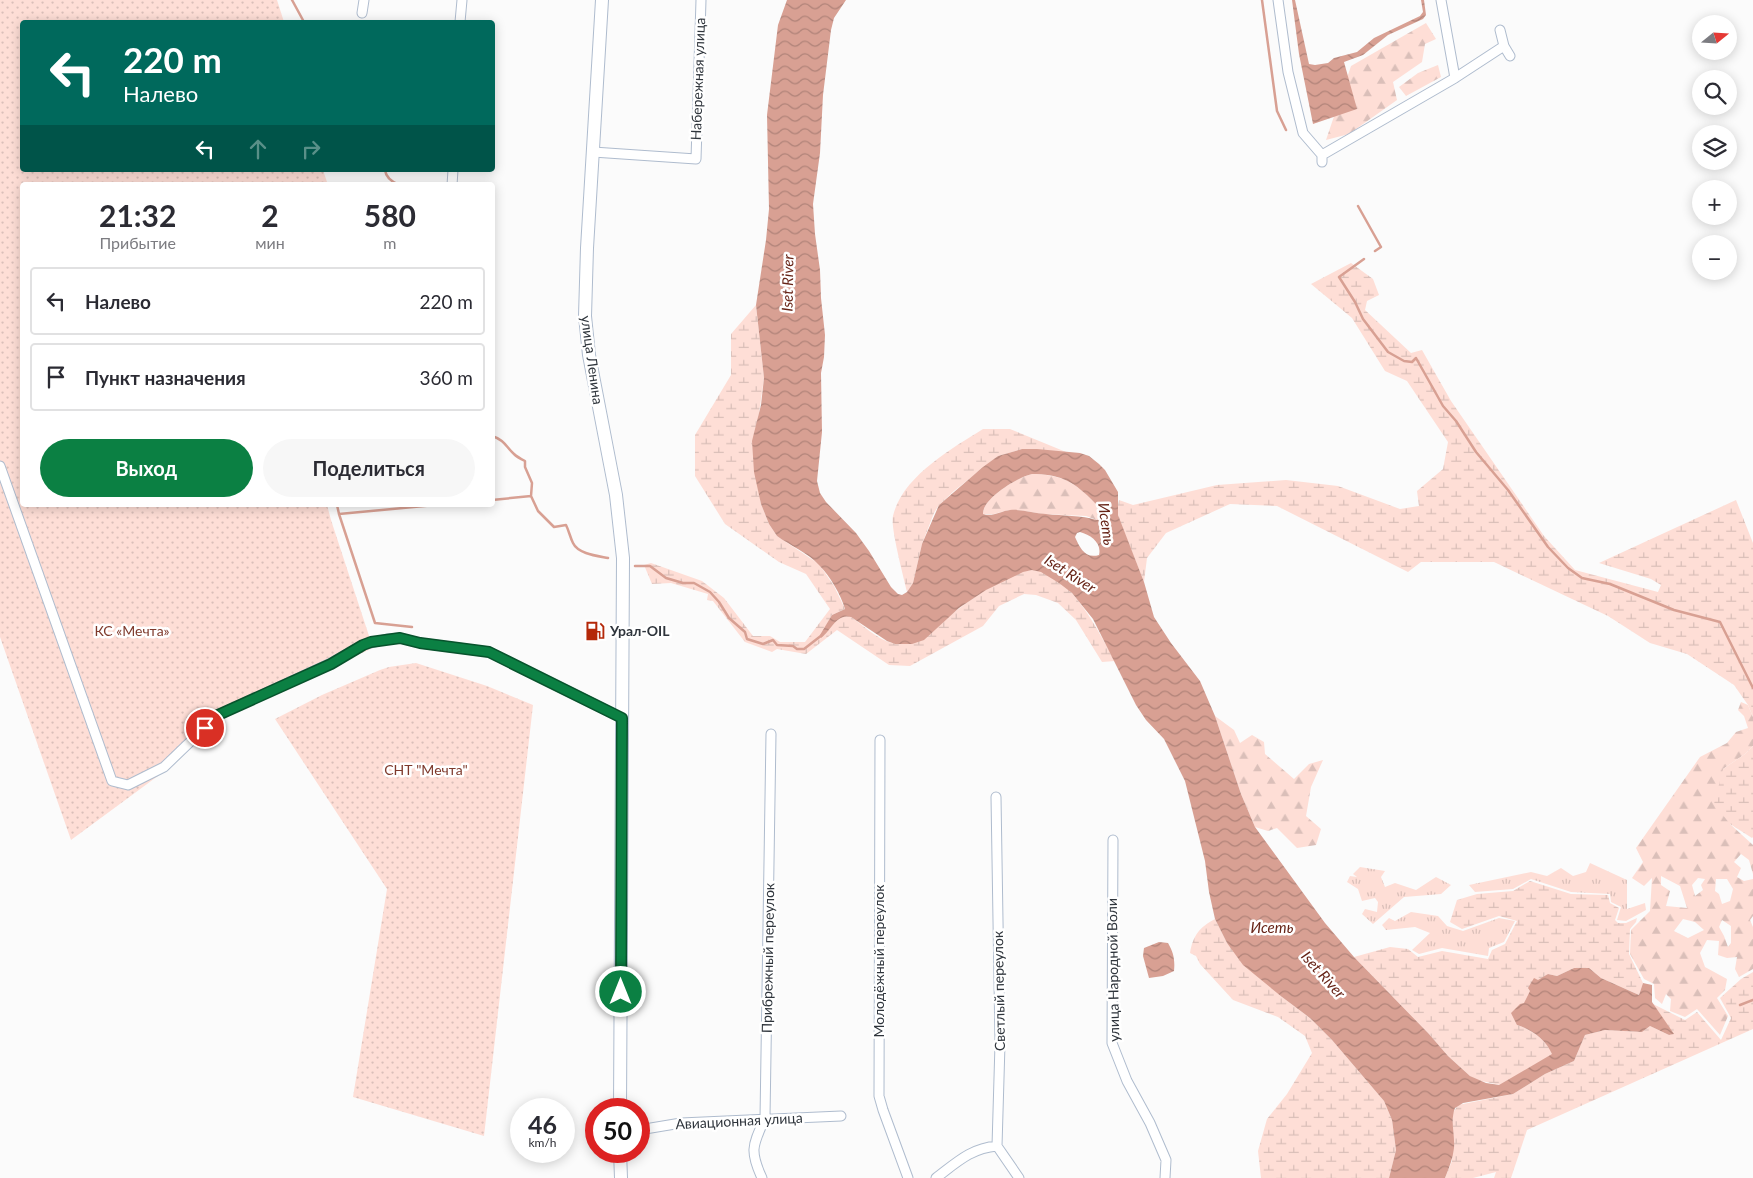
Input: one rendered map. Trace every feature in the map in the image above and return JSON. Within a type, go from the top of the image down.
[{"type":"main road","name":"улица Ленина","points":[[602,0],[587,248],[585,316],[590,364],[616,495],[623,558],[620,1098]]},
{"type":"main road","points":[[620,1163],[621,1178]]},
{"type":"street","points":[[362,13],[364,0]]},
{"type":"street","points":[[460,20],[462,0]]},
{"type":"street","name":"Набережная улица","points":[[593,152],[696,159],[701,0]]},
{"type":"street","points":[[1278,0],[1288,72],[1303,132],[1322,158],[1455,78],[1504,46]]},
{"type":"street","points":[[1441,0],[1455,78]]},
{"type":"street","points":[[1500,30],[1504,46],[1510,56]]},
{"type":"street","points":[[0,466],[112,781],[128,785],[164,767],[218,715],[331,664],[363,645],[387,639],[400,638],[420,643],[489,652],[622,718]]},
{"type":"street","name":"Прибрежный переулок","points":[[762,1178],[757,1168],[752,1146],[765,1118],[771,734]]},
{"type":"street","name":"Молодёжный переулок","points":[[880,740],[879,1096],[908,1178]]},
{"type":"street","name":"Светлый переулок","points":[[996,796],[1000,1044],[997,1146]]},
{"type":"street","name":"улица Народной Воли","points":[[1113,840],[1112,1042],[1127,1081],[1150,1123],[1166,1160],[1165,1178]]},
{"type":"street","name":"Авиационная улица","points":[[650,1128],[682,1123],[841,1116]]},
{"type":"street","points":[[936,1178],[963,1158],[983,1147],[997,1146],[1018,1178]]},
{"type":"green space","name":"КС «Мечта»","points":[[0,0],[277,0],[283,20],[20,20],[20,172],[324,172],[327,182],[20,182],[20,507],[328,507],[373,648],[230,713],[166,770],[71,840],[0,637]]},
{"type":"green space","points":[[1426,23],[1436,39],[1425,44],[1422,62],[1393,82],[1397,100],[1349,134],[1326,140],[1351,66]]},
{"type":"green space","points":[[1438,65],[1441,77],[1406,96],[1399,87],[1418,73]]},
{"type":"green space","points":[[1351,263],[1373,279],[1379,295],[1367,301],[1365,310],[1411,353],[1422,350],[1451,401],[1544,536],[1575,570],[1658,592],[1661,585],[1651,579],[1599,563],[1736,500],[1753,543],[1753,717],[1748,705],[1734,685],[1687,654],[1650,643],[1608,616],[1494,562],[1421,562],[1408,572],[1277,506],[1230,504],[1166,533],[1147,558],[1144,582],[1120,522],[1117,511],[1119,500],[1133,505],[1217,485],[1286,480],[1338,486],[1400,509],[1419,506],[1417,491],[1443,469],[1448,442],[1407,381],[1385,371],[1352,318],[1311,284]]},
{"type":"green space","points":[[756,305],[764,378],[753,455],[761,504],[769,524],[777,536],[819,564],[834,586],[845,609],[832,615],[821,635],[824,635],[832,624],[847,616],[876,636],[892,643],[909,644],[916,642],[928,635],[975,597],[1000,581],[1024,571],[1034,570],[1047,574],[1072,593],[1092,621],[1115,661],[1102,662],[1076,620],[1058,603],[1036,595],[1024,594],[999,606],[983,626],[910,666],[889,665],[837,630],[806,654],[777,649],[772,652],[745,642],[713,601],[707,600],[708,594],[671,583],[652,584],[644,565],[651,563],[702,581],[724,598],[753,636],[770,636],[780,642],[805,642],[830,609],[806,574],[779,562],[725,524],[695,476],[695,435],[731,375],[731,334]]},
{"type":"green space","points":[[983,429],[1010,429],[1066,452],[1022,449],[998,456],[954,491],[939,505],[934,513],[922,544],[913,583],[907,592],[895,541],[893,522],[898,502],[906,489],[929,465]]},
{"type":"green space","points":[[1032,474],[1049,475],[1071,483],[1085,493],[1097,506],[1100,510],[1100,519],[1097,520],[1086,516],[1009,510],[994,514],[983,514],[984,508],[994,496],[1018,479]]},
{"type":"green space","name":"СНТ \"Мечта\"","points":[[416,663],[487,686],[533,705],[484,1136],[353,1097],[387,889],[275,719],[322,695],[380,670]]},
{"type":"green space","points":[[1741,702],[1748,705],[1753,717],[1753,746],[1723,769],[1730,824],[1753,845],[1753,874],[1749,860],[1741,854],[1734,862],[1741,868],[1737,877],[1744,881],[1753,879],[1753,916],[1750,920],[1753,927],[1753,969],[1739,977],[1735,969],[1737,957],[1727,958],[1718,955],[1719,941],[1707,940],[1700,953],[1705,967],[1727,979],[1725,990],[1717,998],[1728,1016],[1720,1035],[1697,1009],[1685,1017],[1670,1011],[1671,999],[1666,994],[1662,1004],[1655,998],[1654,984],[1644,979],[1630,954],[1631,930],[1650,911],[1652,878],[1644,886],[1632,878],[1643,862],[1636,848],[1700,757],[1727,743],[1736,732],[1748,728],[1744,716],[1738,710]],"holes":[[[1661,876],[1680,886],[1687,908],[1666,906],[1670,891],[1661,885]],[[1698,878],[1705,879],[1701,885],[1703,890],[1695,896],[1692,885]],[[1716,879],[1727,879],[1733,889],[1730,901],[1722,904],[1719,894],[1715,891]],[[1683,919],[1695,922],[1704,930],[1688,938],[1674,931]],[[1722,920],[1731,926],[1731,943],[1728,947],[1719,927]]]},
{"type":"green space","points":[[1215,716],[1234,730],[1240,743],[1252,735],[1264,742],[1265,754],[1294,779],[1309,764],[1323,760],[1311,787],[1306,816],[1321,829],[1316,845],[1297,848],[1277,828],[1268,831],[1255,827],[1241,794]]},
{"type":"green space","points":[[1753,746],[1752,838],[1730,824],[1714,804],[1723,769]]},
{"type":"green space","points":[[1590,863],[1627,880],[1627,909],[1645,903],[1646,910],[1626,921],[1617,920],[1621,907],[1611,902],[1610,894],[1571,892],[1531,879],[1513,889],[1475,892],[1469,885],[1531,872],[1547,876],[1561,868],[1573,876],[1586,872]]},
{"type":"green space","points":[[1360,867],[1385,871],[1381,877],[1385,887],[1395,883],[1416,890],[1436,877],[1451,885],[1441,894],[1404,897],[1373,924],[1362,914],[1365,909],[1377,912],[1378,902],[1375,898],[1362,901],[1358,889],[1347,882],[1350,876],[1357,877],[1353,874]]},
{"type":"green space","points":[[1530,881],[1571,894],[1608,895],[1610,903],[1619,908],[1615,920],[1618,923],[1626,923],[1637,918],[1630,929],[1629,954],[1643,983],[1639,995],[1601,978],[1589,968],[1574,968],[1557,976],[1548,974],[1531,991],[1517,1025],[1537,1036],[1553,1054],[1500,1085],[1477,1080],[1470,1076],[1448,1056],[1354,957],[1390,947],[1408,949],[1418,957],[1442,951],[1488,959],[1492,950],[1505,944],[1517,921],[1499,916],[1462,929],[1450,922],[1457,900],[1477,894],[1513,891]]},
{"type":"green space","points":[[1411,912],[1438,916],[1447,926],[1463,931],[1499,918],[1515,921],[1504,942],[1489,948],[1488,956],[1442,948],[1419,954],[1412,950],[1430,933],[1415,927],[1386,930],[1382,925],[1389,918],[1395,921]]},
{"type":"green space","points":[[1215,919],[1227,943],[1282,997],[1310,1018],[1332,1040],[1384,1101],[1392,1120],[1396,1150],[1389,1178],[1261,1178],[1258,1151],[1267,1119],[1287,1094],[1312,1053],[1305,1036],[1278,1017],[1233,1000],[1200,964],[1196,956],[1190,953],[1198,932]]},
{"type":"green space","points":[[1753,972],[1753,1029],[1527,1130],[1511,1178],[1494,1178],[1496,1172],[1473,1178],[1445,1178],[1452,1161],[1453,1113],[1458,1105],[1513,1094],[1545,1074],[1574,1061],[1585,1035],[1605,1030],[1642,1032],[1650,1026],[1669,1035],[1673,1034],[1653,1004],[1685,1020],[1697,1012],[1721,1040],[1731,1018],[1720,998],[1741,979]]},
{"type":"water","points":[[787,0],[846,0],[834,18],[831,30],[823,95],[820,153],[813,204],[825,335],[821,373],[822,432],[817,481],[820,493],[826,502],[856,533],[891,587],[898,594],[902,595],[907,592],[913,583],[922,544],[939,505],[998,456],[1022,449],[1037,449],[1080,453],[1089,456],[1105,470],[1118,492],[1118,515],[1144,582],[1154,617],[1200,681],[1215,716],[1241,794],[1255,827],[1325,923],[1354,957],[1448,1056],[1470,1076],[1486,1083],[1499,1085],[1552,1054],[1538,1036],[1528,1029],[1517,1025],[1511,1013],[1520,1004],[1524,1003],[1530,991],[1528,988],[1534,978],[1538,980],[1548,974],[1557,976],[1574,968],[1589,968],[1601,978],[1639,995],[1643,983],[1652,985],[1652,1002],[1674,1034],[1669,1035],[1650,1026],[1642,1032],[1605,1030],[1585,1035],[1574,1061],[1545,1074],[1513,1094],[1463,1103],[1455,1108],[1453,1118],[1453,1152],[1445,1178],[1389,1178],[1396,1150],[1392,1120],[1384,1101],[1332,1040],[1310,1018],[1243,965],[1227,943],[1215,919],[1205,861],[1185,781],[1164,739],[1146,720],[1136,705],[1093,619],[1072,593],[1041,572],[1032,570],[1023,572],[986,590],[959,608],[924,640],[912,644],[895,644],[887,641],[851,617],[846,616],[834,623],[821,638],[820,635],[832,615],[845,609],[843,604],[838,592],[823,569],[805,553],[777,536],[769,524],[761,504],[754,472],[752,441],[761,405],[764,378],[756,305],[769,209],[767,115],[778,25]],"holes":[[[1032,474],[1050,475],[1071,483],[1097,506],[1100,510],[1100,519],[1014,510],[990,515],[983,514],[984,508],[994,496],[1018,479]],[[1080,532],[1095,540],[1099,547],[1099,555],[1090,555],[1081,549],[1075,537]]]},
{"type":"water","points":[[1292,0],[1295,0],[1309,64],[1315,65],[1328,63],[1334,58],[1357,52],[1374,38],[1420,16],[1423,12],[1421,0],[1424,0],[1426,15],[1423,19],[1388,35],[1363,55],[1344,62],[1357,109],[1313,124],[1299,54]]},
{"type":"water","points":[[1159,942],[1168,943],[1174,957],[1174,971],[1163,976],[1149,978],[1143,956],[1144,948]]},
{"type":"waterway","points":[[292,0],[303,20]]},
{"type":"waterway","points":[[1262,0],[1277,111],[1286,130]]},
{"type":"waterway","points":[[386,172],[393,182]]},
{"type":"waterway","points":[[1358,206],[1381,247],[1375,251]]},
{"type":"waterway","points":[[1364,259],[1339,277],[1363,319],[1388,352],[1404,361],[1412,362],[1416,358],[1443,406],[1456,421],[1476,452],[1508,490],[1548,547],[1568,568],[1582,578],[1610,584],[1674,610],[1720,622],[1753,688]]},
{"type":"waterway","points":[[495,438],[525,461],[525,467],[532,483],[531,496],[538,511],[554,527],[566,525],[573,543],[579,550],[608,558]]},
{"type":"waterway","points":[[495,500],[531,496]]},
{"type":"waterway","points":[[337,507],[339,514]]},
{"type":"waterway","points":[[412,627],[375,623],[339,514],[414,507]]},
{"type":"waterway","points":[[635,566],[650,566],[666,578],[683,583],[694,583],[710,592],[729,618],[745,632],[747,639],[763,644],[773,640],[777,645],[804,649],[822,635]]},
{"type":"waterway","points":[[1740,1005],[1753,1000]]},
{"type":"place","name":"Урал-OIL","points":[[595,631]]},
{"type":"route","points":[[205,728],[218,715],[331,664],[363,645],[400,638],[450,648],[489,652],[622,718],[621,992]]},
{"type":"water label","name":"Iset River","points":[[788,283]]},
{"type":"water label","name":"Исеть","points":[[1106,524]]},
{"type":"water label","name":"Iset River","points":[[1070,574]]},
{"type":"water label","name":"Исеть","points":[[1272,928]]},
{"type":"water label","name":"Iset River","points":[[1323,975]]}]
